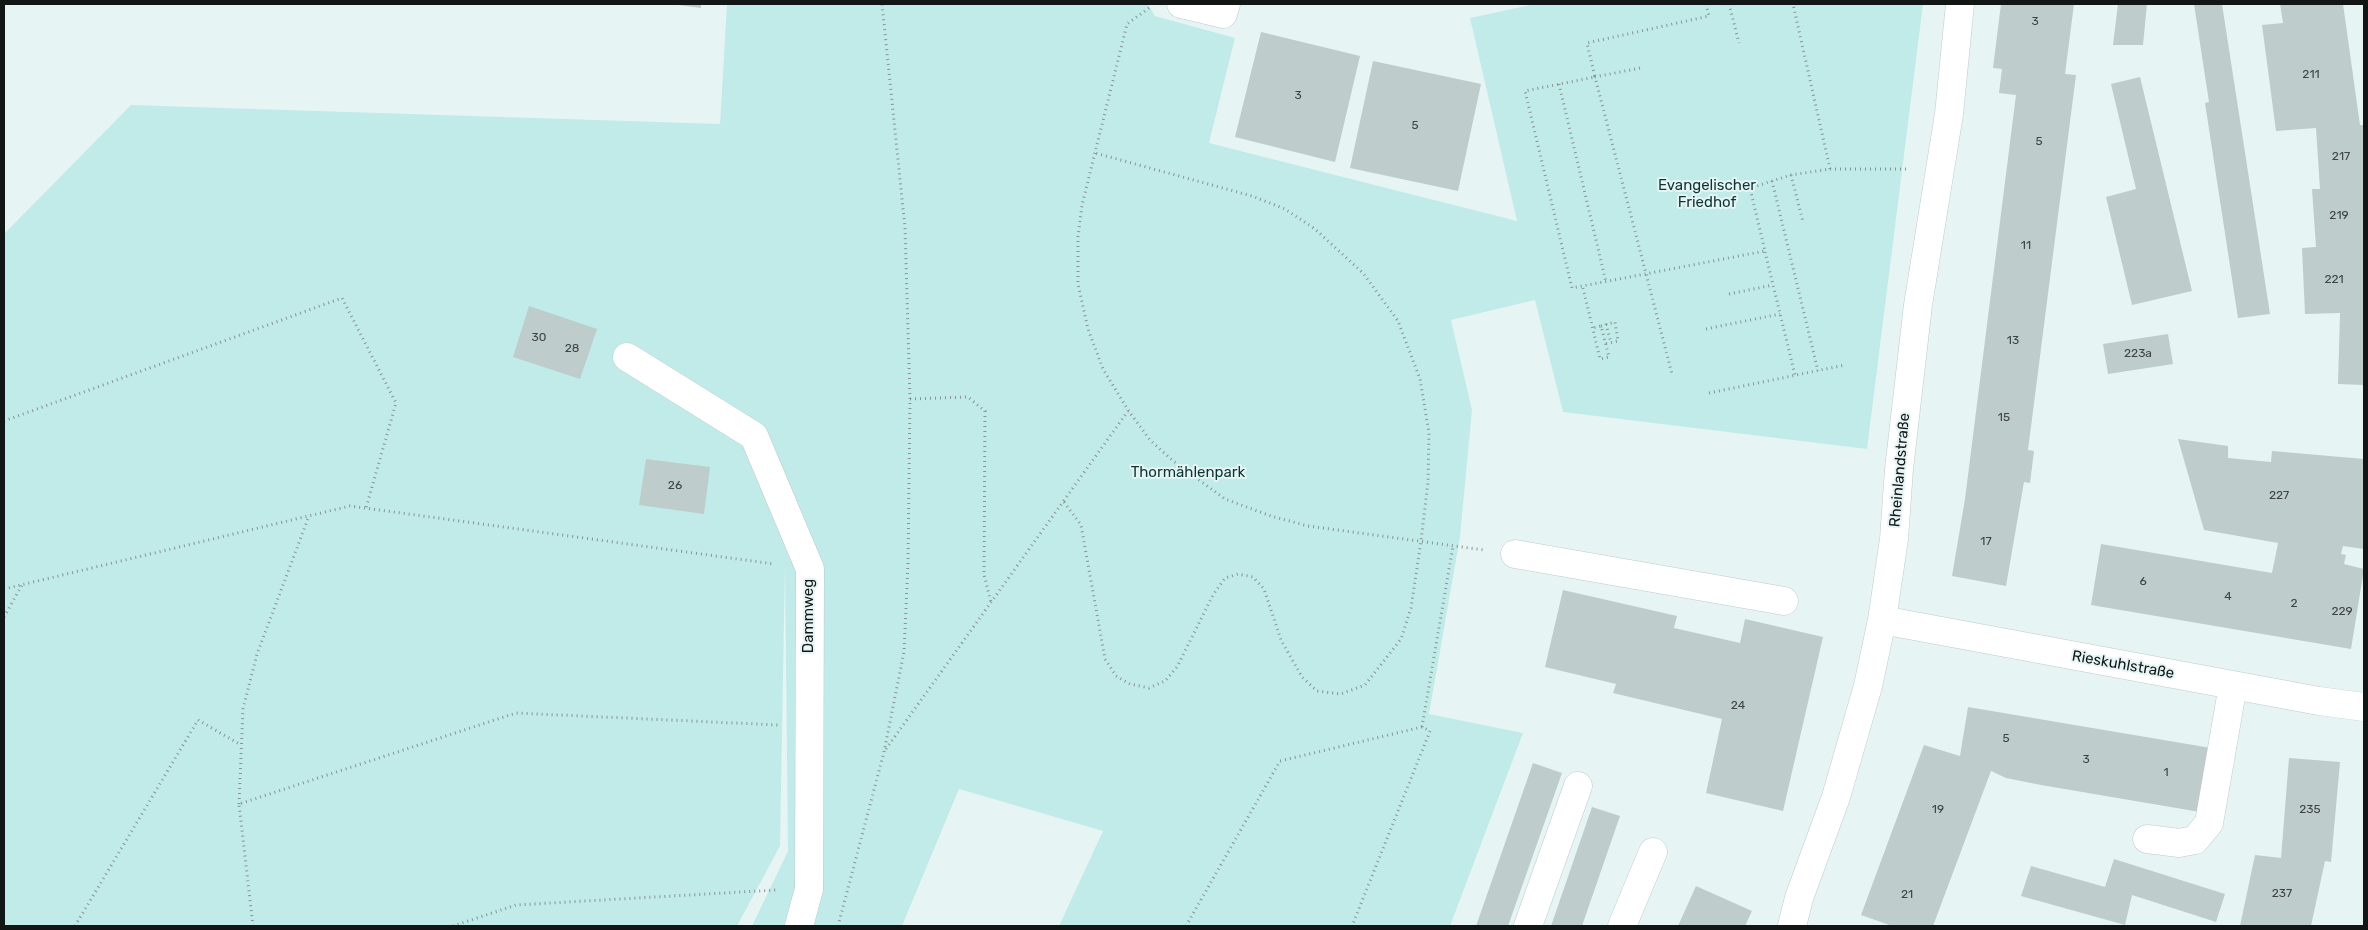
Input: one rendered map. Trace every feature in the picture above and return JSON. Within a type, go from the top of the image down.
[{"type":"street","points":[[1181,4],[1223,14],[1226,4]]},
{"type":"street","name":"Rheinlandstraße","points":[[1792,926],[1799,898],[1839,788],[1868,686],[1882,620],[1894,540],[1899,469],[1918,305],[1940,169],[1957,43],[1960,4]]},
{"type":"street","name":"Dammweg","points":[[627,357],[754,436],[810,569],[809,889],[799,926]]},
{"type":"street","points":[[1515,554],[1784,601]]},
{"type":"street","name":"Rieskuhlstraße","points":[[1882,620],[2233,685],[2364,707]]},
{"type":"street","points":[[2147,838],[2179,843],[2195,840],[2209,823],[2233,685]]},
{"type":"street","points":[[1528,926],[1578,786]]},
{"type":"street","points":[[1622,926],[1653,852]]},
{"type":"path","points":[[838,926],[884,752],[904,652],[908,563],[910,399],[905,228],[882,4]]},
{"type":"path","points":[[1154,4],[1127,24],[1082,205],[1078,237],[1078,284],[1088,329],[1103,369],[1128,410],[1150,440],[1172,460],[1225,499],[1271,516],[1308,526],[1515,554]]},
{"type":"path","points":[[1672,374],[1586,43],[1709,16],[1706,4]]},
{"type":"path","points":[[1729,4],[1738,43]]},
{"type":"path","points":[[1792,4],[1830,169]]},
{"type":"path","points":[[1640,68],[1526,91],[1572,288],[1765,251],[1750,188],[1791,175],[1830,169],[1940,169]]},
{"type":"path","points":[[1560,84],[1606,282]]},
{"type":"path","points":[[1064,502],[1081,525],[1105,659],[1116,676],[1130,684],[1149,688],[1165,681],[1177,667],[1213,595],[1225,578],[1238,574],[1253,577],[1264,589],[1280,640],[1302,677],[1317,691],[1341,694],[1365,685],[1401,639],[1411,608],[1421,541],[1428,482],[1429,434],[1420,379],[1398,321],[1363,273],[1315,229],[1284,209],[1252,196],[1095,153]]},
{"type":"path","points":[[1791,175],[1803,222]]},
{"type":"path","points":[[1772,181],[1818,371]]},
{"type":"path","points":[[1765,252],[1796,375]]},
{"type":"path","points":[[1729,294],[1773,285]]},
{"type":"path","points":[[1583,288],[1600,358],[1608,358],[1601,326]]},
{"type":"path","points":[[4,421],[342,298],[396,403],[366,508]]},
{"type":"path","points":[[1706,329],[1780,314]]},
{"type":"path","points":[[1593,328],[1615,322],[1618,342],[1606,344]]},
{"type":"path","points":[[1606,324],[1611,343]]},
{"type":"path","points":[[1709,393],[1845,365]]},
{"type":"path","points":[[910,399],[968,397],[985,411],[984,575],[991,602]]},
{"type":"path","points":[[884,752],[1128,410]]},
{"type":"path","points":[[4,589],[350,506],[810,569]]},
{"type":"path","points":[[253,926],[239,804],[243,709],[258,654],[309,516]]},
{"type":"path","points":[[1422,727],[1453,546]]},
{"type":"path","points":[[4,617],[22,585]]},
{"type":"path","points":[[239,804],[516,713],[809,726]]},
{"type":"path","points":[[75,926],[198,720],[241,745]]},
{"type":"path","points":[[1186,926],[1280,761],[1422,727],[1430,731],[1352,926]]},
{"type":"path","points":[[453,926],[516,905],[809,889]]},
{"type":"green space","points":[[727,4],[1148,4],[1155,16],[1235,38],[1209,143],[1517,221],[1470,18],[1535,4],[1923,4],[1867,449],[1563,412],[1535,300],[1451,320],[1472,410],[1460,537],[1429,714],[1523,733],[1450,926],[1059,926],[1103,831],[959,789],[902,926],[752,926],[788,851],[785,566],[780,846],[737,926],[4,926],[4,234],[131,105],[720,124]]},
{"type":"building","points":[[671,4],[701,4],[701,8]]},
{"type":"building","points":[[2001,4],[2074,4],[2065,74],[2076,75],[2028,450],[2034,451],[2030,483],[2024,482],[2006,586],[1952,576],[1965,499],[2016,95],[1999,93],[2002,69],[1993,68]]},
{"type":"building","points":[[2118,4],[2147,4],[2143,45],[2113,45]]},
{"type":"building","points":[[2194,4],[2222,4],[2270,314],[2238,318],[2205,103],[2209,102]]},
{"type":"building","points":[[2280,4],[2343,4],[2360,125],[2364,125],[2364,385],[2338,384],[2340,313],[2305,314],[2302,248],[2316,247],[2312,189],[2320,189],[2316,128],[2276,131],[2262,25],[2283,23]]},
{"type":"building","points":[[1261,32],[1360,56],[1335,162],[1235,137]]},
{"type":"building","points":[[1373,61],[1481,84],[1458,191],[1350,168]]},
{"type":"building","points":[[2140,77],[2192,291],[2132,305],[2106,197],[2136,189],[2111,84]]},
{"type":"building","points":[[529,306],[597,329],[580,379],[513,357]]},
{"type":"building","points":[[2168,334],[2173,364],[2108,374],[2103,344]]},
{"type":"building","points":[[2178,439],[2228,446],[2228,458],[2271,462],[2272,451],[2364,459],[2364,549],[2343,546],[2341,554],[2346,555],[2344,564],[2364,569],[2351,649],[2091,605],[2101,544],[2272,573],[2278,543],[2204,530]]},
{"type":"building","points":[[646,459],[710,467],[704,514],[639,505]]},
{"type":"building","points":[[1563,590],[1677,616],[1674,628],[1740,643],[1745,619],[1823,637],[1783,811],[1706,793],[1722,719],[1613,693],[1616,684],[1545,667]]},
{"type":"building","points":[[1968,707],[2211,748],[2200,812],[2041,785],[2006,778],[1991,771],[1933,926],[1892,926],[1861,915],[1924,745],[1960,756]]},
{"type":"building","points":[[2289,758],[2340,762],[2331,862],[2325,861],[2311,926],[2240,926],[2255,855],[2281,858]]},
{"type":"building","points":[[1533,763],[1562,773],[1508,926],[1476,926]]},
{"type":"building","points":[[1592,807],[1620,816],[1582,926],[1551,926]]},
{"type":"building","points":[[2114,859],[2225,894],[2216,922],[2132,895],[2125,925],[2021,896],[2031,866],[2105,887]]},
{"type":"building","points":[[1696,886],[1752,911],[1745,926],[1678,926]]},
{"type":"park label","name":"Evangelischer Friedhof","points":[[1707,194]]},
{"type":"park label","name":"Thormählenpark","points":[[1188,473]]}]
